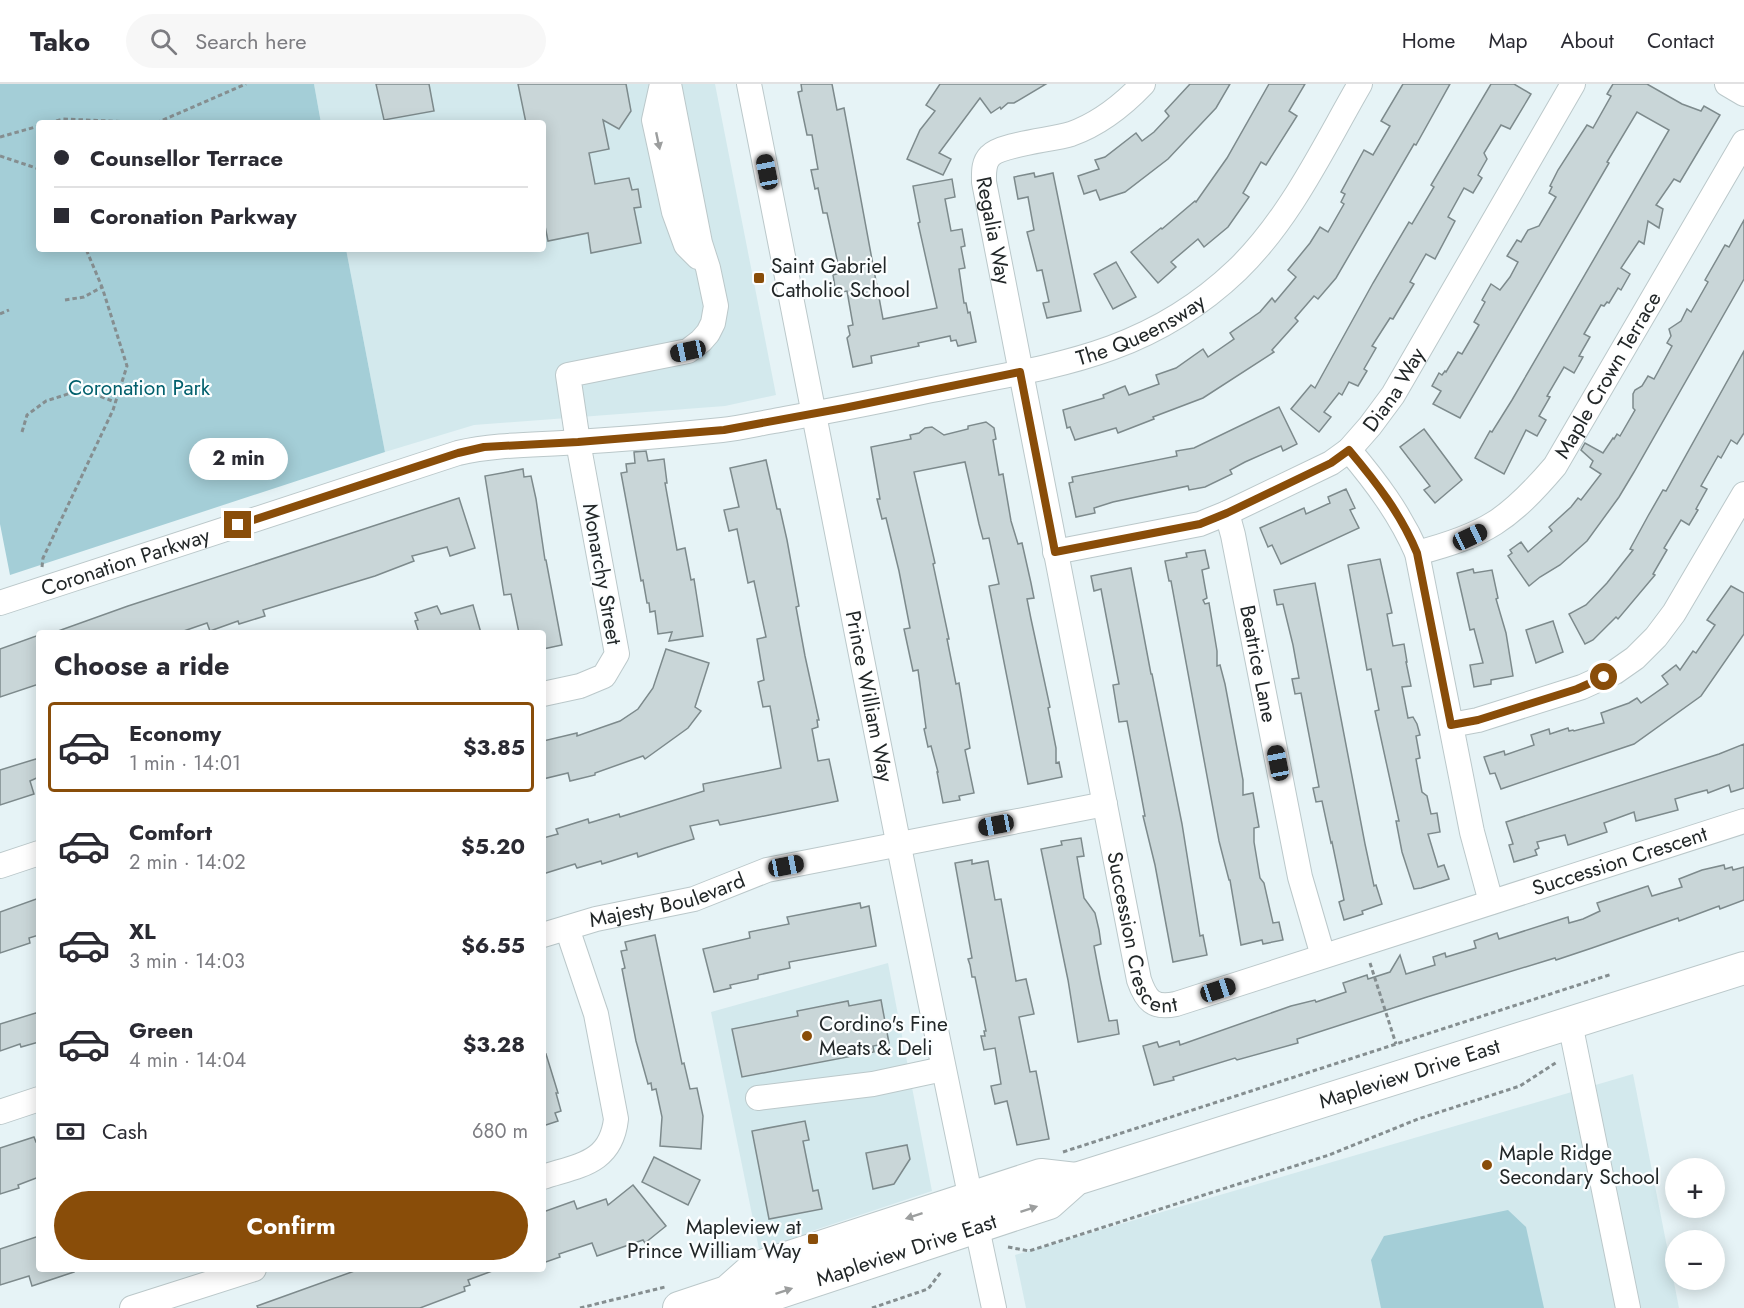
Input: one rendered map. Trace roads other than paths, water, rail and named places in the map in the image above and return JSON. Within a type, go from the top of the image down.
[{"type":"main road","name":"Mapleview Drive East","points":[[679,1308],[727,1292],[759,1299],[973,1212],[1049,1203],[1076,1179],[1573,1038],[1744,968]]},
{"type":"street","points":[[662,84],[654,120],[674,212],[686,245],[708,268]]},
{"type":"street","points":[[669,84],[700,243],[708,268]]},
{"type":"street","name":"Prince William Way","points":[[750,84],[898,844],[994,1308]]},
{"type":"street","name":"Regalia Way","points":[[1020,372],[984,182],[984,167],[989,156],[1001,149],[1073,133],[1094,123],[1113,112],[1143,84]]},
{"type":"street","name":"The Queensway","points":[[814,414],[1080,360],[1127,343],[1176,318],[1221,285],[1256,250],[1282,216],[1360,84]]},
{"type":"street","name":"Diana Way","points":[[1055,552],[1200,524],[1331,463],[1349,450],[1393,394],[1573,84]]},
{"type":"street","points":[[1727,84],[1744,94]]},
{"type":"street","name":"Maple Crown Terrace","points":[[1417,553],[1448,545],[1494,525],[1529,497],[1555,466],[1744,142]]},
{"type":"street","name":"Monarchy Street","points":[[546,693],[580,686],[604,676],[617,654],[568,375],[688,351],[708,333],[713,323],[716,306],[708,268]]},
{"type":"street","name":"Succession Crescent","points":[[1020,372],[1139,980],[1143,994],[1149,1001],[1156,1005],[1176,1004],[1744,821]]},
{"type":"street","name":"Coronation Parkway","points":[[0,603],[458,453],[484,447],[724,430],[814,414]]},
{"type":"street","points":[[1349,450],[1391,504],[1408,531],[1417,553],[1472,832],[1491,902]]},
{"type":"street","points":[[1451,725],[1478,720],[1582,687],[1615,672],[1635,658],[1667,623],[1744,494]]},
{"type":"street","name":"Beatrice Lane","points":[[1227,513],[1300,877],[1323,956]]},
{"type":"street","name":"Majesty Boulevard","points":[[546,934],[596,919],[694,899],[767,870],[1105,804]]},
{"type":"street","points":[[0,866],[36,854]]},
{"type":"street","points":[[546,1176],[597,1157],[609,1146],[615,1127],[612,1098],[596,1014],[567,928]]},
{"type":"street","points":[[1573,1038],[1628,1308]]},
{"type":"street","points":[[758,1098],[873,1084],[943,1069]]},
{"type":"street","points":[[0,1112],[36,1100]]},
{"type":"street","points":[[132,1308],[245,1272]]},
{"type":"place","name":"Saint Gabriel Catholic School","points":[[759,278]]},
{"type":"place","name":"Cordino's Fine Meats & Deli","points":[[807,1036]]},
{"type":"place","name":"Maple Ridge Secondary School","points":[[1487,1165]]},
{"type":"place","name":"Mapleview at Prince William Way","points":[[813,1239]]},
{"type":"park label","name":"Coronation Park","points":[[139,388]]}]
